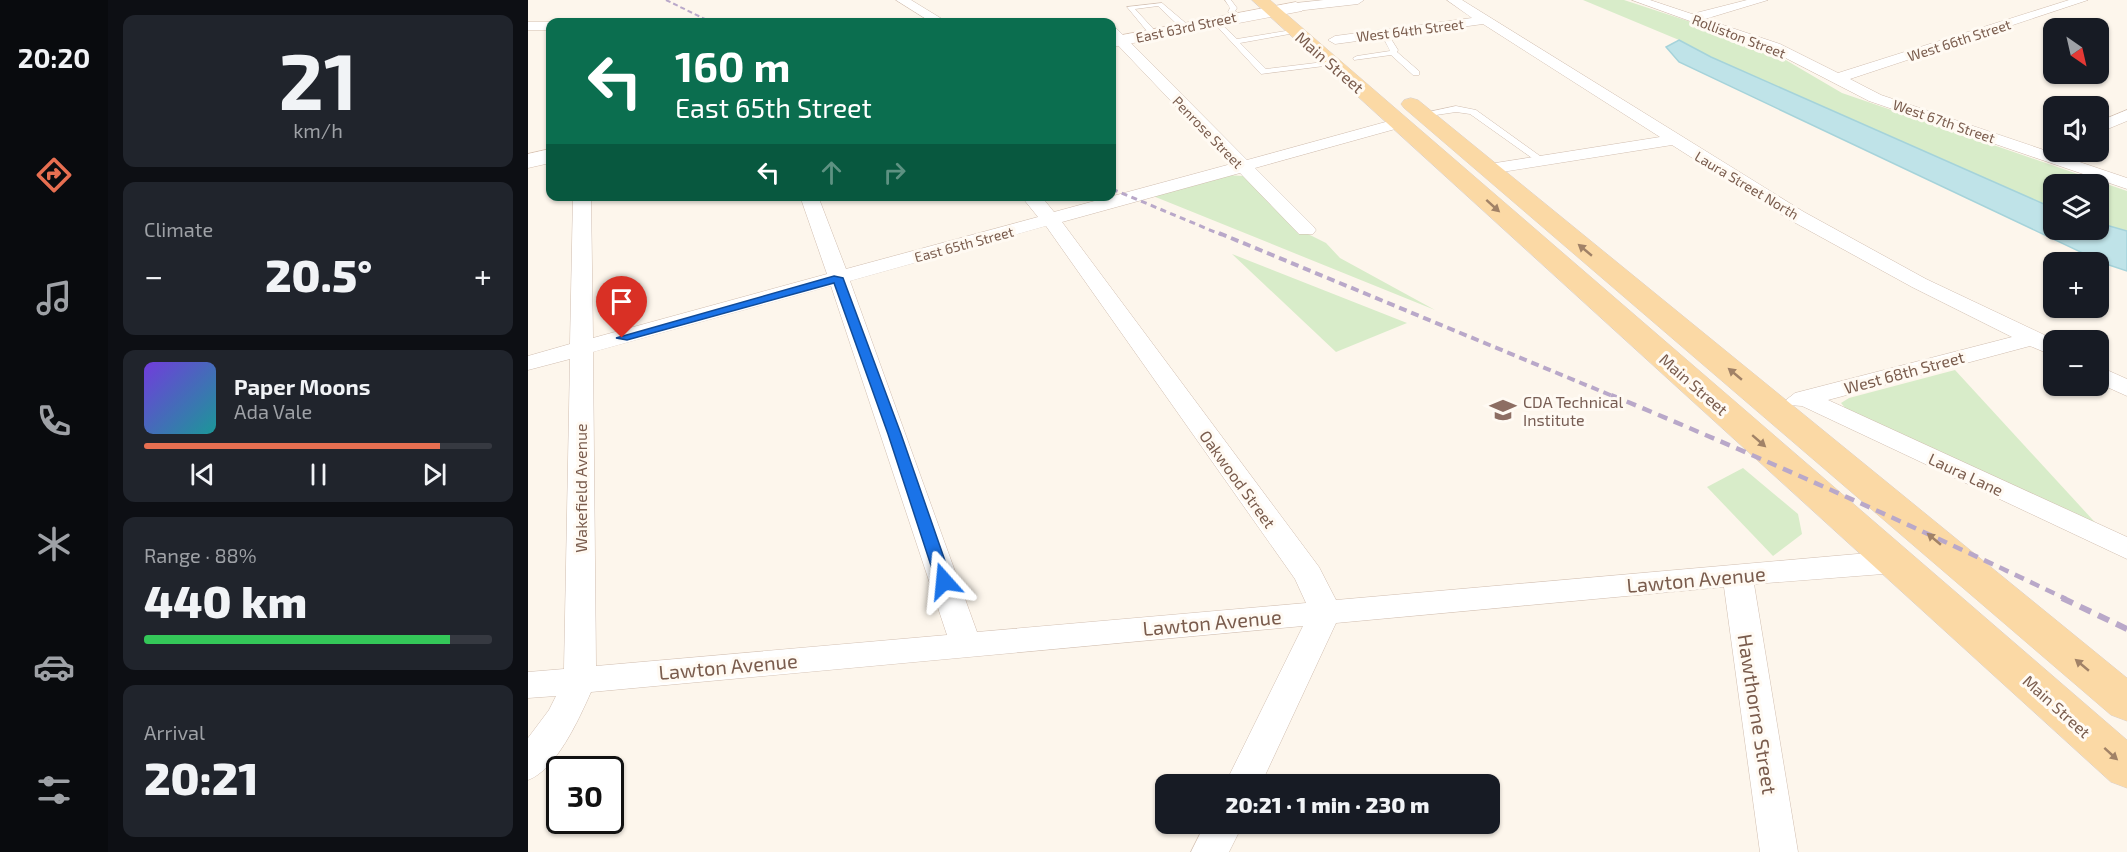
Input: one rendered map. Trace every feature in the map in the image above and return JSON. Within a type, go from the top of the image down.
[{"type":"main road","name":"Main Street","points":[[1282,10],[1341,54],[1636,333],[2127,768]]},
{"type":"main road","name":"Main Street","points":[[1412,119],[1489,170],[2127,703]]},
{"type":"main road","points":[[1412,119],[1468,168],[1540,212]]},
{"type":"street","points":[[902,0],[933,18]]},
{"type":"street","points":[[1282,10],[1358,0]]},
{"type":"street","name":"Laura Street North","points":[[1453,0],[1797,216],[1919,283],[2043,343]]},
{"type":"street","name":"Rolliston Street","points":[[1638,0],[1775,47],[1836,79]]},
{"type":"street","points":[[1693,18],[1762,0]]},
{"type":"street","name":"West 66th Street","points":[[1836,79],[2082,0]]},
{"type":"street","name":"East 63rd Street","points":[[1116,38],[1154,34],[1239,16],[1282,10]]},
{"type":"street","name":"West 64th Street","points":[[1341,54],[1383,33],[1485,20]]},
{"type":"street","points":[[528,26],[546,26]]},
{"type":"street","name":"Penrose Street","points":[[1116,40],[1306,230]]},
{"type":"street","name":"West 67th Street","points":[[1836,79],[1875,98],[2043,149]]},
{"type":"street","points":[[2109,123],[2127,116]]},
{"type":"street","name":"East 65th Street","points":[[528,363],[1412,119]]},
{"type":"street","points":[[1489,170],[1673,140]]},
{"type":"street","points":[[528,161],[546,157]]},
{"type":"street","points":[[2075,162],[2127,184]]},
{"type":"street","name":"Wakefield Avenue","points":[[528,765],[562,719],[580,680],[582,201]]},
{"type":"street","points":[[811,201],[895,434],[966,645]]},
{"type":"street","name":"Oakwood Street","points":[[1034,201],[1051,220],[1308,575],[1326,611]]},
{"type":"street","points":[[1636,333],[1674,324]]},
{"type":"street","name":"West 68th Street","points":[[1774,407],[1804,398],[2043,343]]},
{"type":"street","points":[[2109,379],[2127,389]]},
{"type":"street","name":"Laura Lane","points":[[1804,398],[2127,549]]},
{"type":"street","name":"Lawton Avenue","points":[[528,685],[1326,611],[1857,564],[1896,563]]},
{"type":"street","name":"Hawthorne Street","points":[[1738,576],[1779,852]]},
{"type":"street","points":[[1248,774],[1326,611]]},
{"type":"street","points":[[1210,852],[1219,834]]},
{"type":"lane","points":[[1228,0],[1234,8],[1230,11],[1239,16]]},
{"type":"lane","points":[[1154,34],[1130,7],[1160,3],[1185,27]]},
{"type":"lane","points":[[1235,42],[1282,10]]},
{"type":"lane","points":[[1215,21],[1264,72],[1341,54],[1393,53],[1416,73]]},
{"type":"lane","points":[[1383,33],[1394,50],[1393,53]]},
{"type":"lane","points":[[1412,119],[1456,109],[1473,112],[1542,161]]},
{"type":"green space","points":[[1583,0],[1624,0],[1691,22],[1777,55],[1842,93],[2078,174],[2043,174],[2043,204],[1711,57],[1679,40]]},
{"type":"green space","points":[[1227,175],[1243,176],[1294,227],[1326,243],[1340,258],[1435,310],[1153,196]]},
{"type":"green space","points":[[2109,185],[2127,191],[2127,231],[2109,226]]},
{"type":"green space","points":[[1232,254],[1407,323],[1336,352]]},
{"type":"green space","points":[[1955,370],[2103,531],[1852,416],[1841,403],[1849,398]]},
{"type":"green space","points":[[1743,468],[1798,514],[1802,534],[1773,556],[1707,487]]},
{"type":"water","points":[[1679,40],[1711,57],[2043,204],[2043,234],[1679,62],[1666,47]]},
{"type":"water","points":[[2109,226],[2127,231],[2127,271],[2109,265],[2109,252],[2081,252],[2055,240],[2109,240]]},
{"type":"railway","points":[[666,0],[703,18]]},
{"type":"railway","points":[[1116,191],[1222,235]]},
{"type":"railway","points":[[1219,233],[1615,397]]},
{"type":"railway","points":[[1611,395],[1840,494],[2066,599]]},
{"type":"railway","points":[[2062,598],[2127,629]]},
{"type":"place","name":"CDA Technical Institute","points":[[1503,410]]},
{"type":"route","points":[[622,338],[838,278],[895,434],[944,581]]}]
